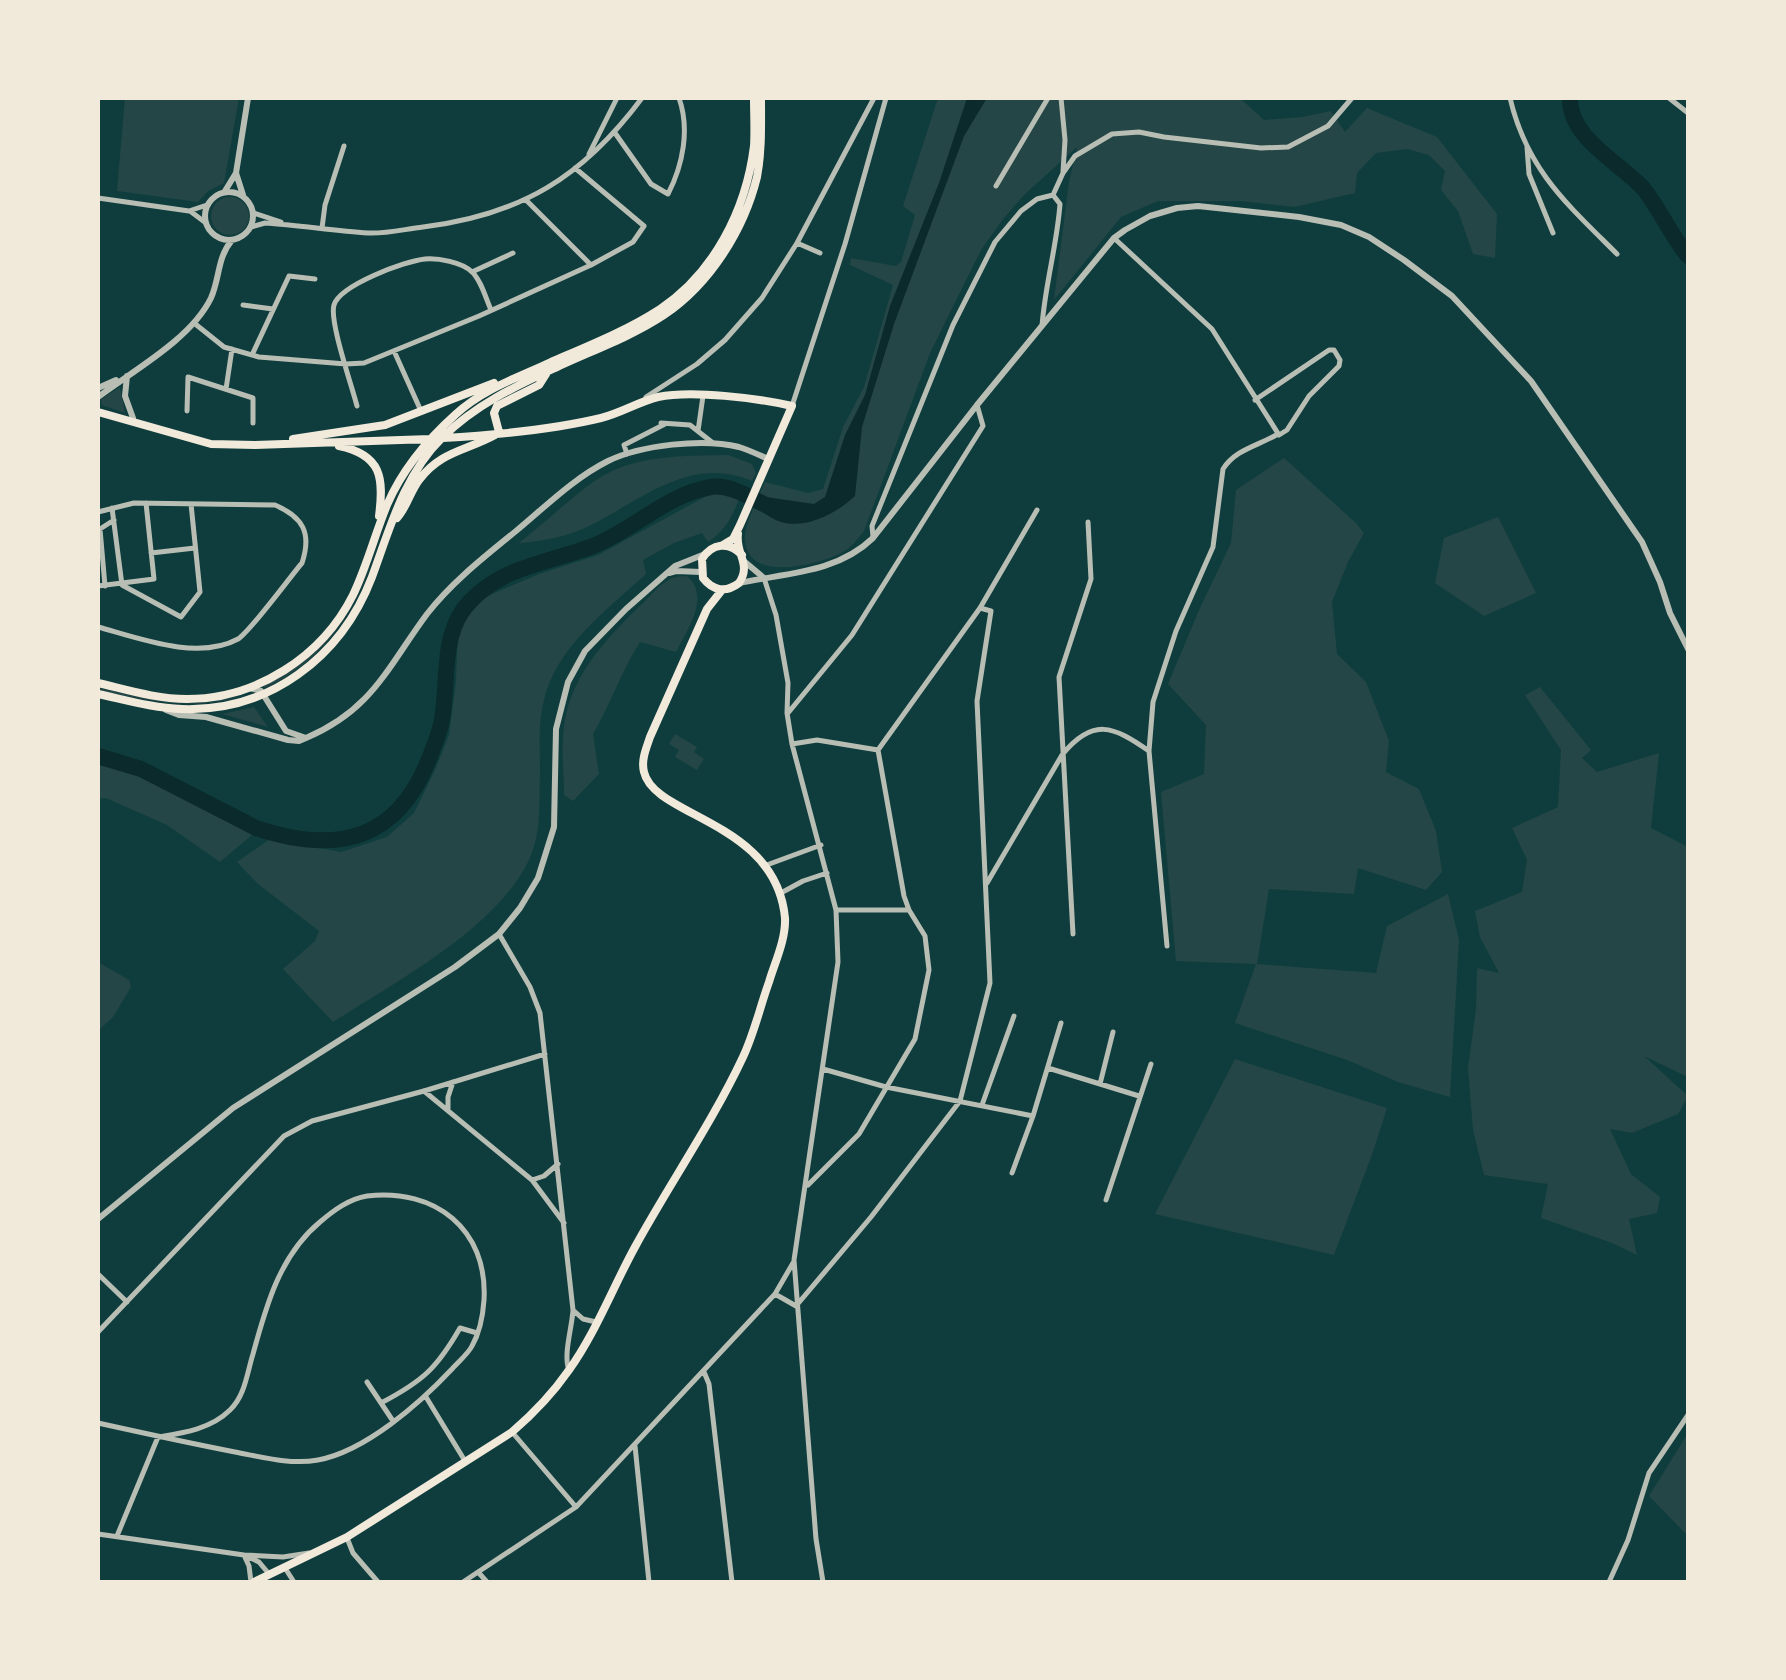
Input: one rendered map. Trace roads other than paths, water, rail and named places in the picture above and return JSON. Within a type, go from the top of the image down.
[{"type":"main road","points":[[98,683],[160,697],[189,699],[250,688],[301,660],[335,624],[352,597],[388,503],[419,452],[459,411],[662,307],[686,288],[708,263],[724,239],[745,192],[754,142],[754,98]]},
{"type":"main road","points":[[98,694],[159,707],[213,708],[263,695],[305,672],[353,617],[410,480],[433,448],[498,391],[548,372],[666,314],[690,294],[712,269],[741,222],[757,175],[761,98]]},
{"type":"main road","points":[[288,440],[385,425],[505,378],[533,371]]},
{"type":"main road","points":[[499,432],[494,413],[497,406],[539,385],[548,372]]},
{"type":"main road","points":[[98,410],[211,444],[397,441],[499,432],[601,418],[639,402],[672,395],[758,400],[792,406],[733,539],[705,554],[701,572],[707,583],[707,609]]},
{"type":"main road","points":[[98,410],[212,439],[288,440],[499,432]]},
{"type":"main road","points":[[390,524],[400,515],[418,482],[434,464],[459,449],[499,432]]},
{"type":"main road","points":[[311,443],[353,449],[372,461],[382,481],[378,531]]},
{"type":"main road","points":[[252,1582],[347,1537],[512,1432],[536,1411],[569,1370],[597,1323],[636,1246],[745,1055],[782,942],[785,922],[779,894],[764,866],[736,837],[661,795],[650,785],[644,773],[643,757],[707,609],[722,590],[739,583],[746,569],[737,548],[740,525]]},
{"type":"main road","points":[[723,545],[731,546],[743,558]]},
{"type":"main road","points":[[707,583],[722,590]]},
{"type":"street","points":[[101,199],[189,211],[207,205],[214,196],[225,191],[236,173],[248,98]]},
{"type":"street","points":[[585,161],[617,98]]},
{"type":"street","points":[[251,227],[265,223],[290,224],[372,233],[462,222],[526,200],[575,168],[615,133],[642,98]]},
{"type":"street","points":[[615,133],[651,184],[668,194],[678,174],[684,147],[679,98]]},
{"type":"street","points":[[639,402],[697,364],[734,332],[762,298],[797,243],[874,98]]},
{"type":"street","points":[[792,406],[845,244],[886,98]]},
{"type":"street","points":[[996,186],[1048,98]]},
{"type":"street","points":[[1061,98],[1065,140],[1063,173]]},
{"type":"street","points":[[1053,195],[1075,156],[1112,134],[1139,132],[1261,148],[1288,147],[1328,126],[1352,98]]},
{"type":"street","points":[[1510,98],[1516,121],[1553,190],[1617,254]]},
{"type":"street","points":[[1669,98],[1688,113]]},
{"type":"street","points":[[1526,142],[1529,174],[1553,233]]},
{"type":"street","points":[[322,228],[325,205],[344,146]]},
{"type":"street","points":[[194,323],[224,347],[252,355],[346,364],[364,363],[394,351],[591,265],[633,242],[644,226],[575,168]]},
{"type":"street","points":[[98,397],[194,323],[211,298],[220,259],[232,240],[243,236],[251,227],[254,213],[243,195],[236,173]]},
{"type":"street","points":[[225,191],[243,195]]},
{"type":"street","points":[[1042,328],[1044,297],[1059,220],[1060,204],[1053,195]]},
{"type":"street","points":[[873,538],[872,526],[953,325],[995,242],[1021,211],[1037,199],[1053,195]]},
{"type":"street","points":[[526,200],[591,265]]},
{"type":"street","points":[[206,223],[207,205]]},
{"type":"street","points":[[739,583],[825,567],[853,554],[873,538],[1114,238],[1150,216],[1198,206],[1341,225],[1369,237],[1452,296],[1531,381],[1642,542],[1688,649]]},
{"type":"street","points":[[189,211],[206,223],[214,234],[220,259]]},
{"type":"street","points":[[254,213],[290,224]]},
{"type":"street","points":[[214,234],[232,240]]},
{"type":"street","points":[[1114,238],[1212,329],[1278,434]]},
{"type":"street","points":[[797,243],[820,253]]},
{"type":"street","points":[[472,272],[513,253]]},
{"type":"street","points":[[357,406],[333,320],[334,304],[343,292],[359,282],[426,259],[453,263],[472,272],[491,310]]},
{"type":"street","points":[[252,355],[289,276],[315,279]]},
{"type":"street","points":[[243,305],[273,309]]},
{"type":"street","points":[[226,389],[232,349]]},
{"type":"street","points":[[1167,946],[1149,751],[1153,702],[1176,631],[1213,547],[1221,478],[1229,459],[1287,430],[1309,396],[1339,366],[1340,360],[1334,350],[1329,350],[1255,400]]},
{"type":"street","points":[[394,351],[422,412]]},
{"type":"street","points":[[98,388],[127,375]]},
{"type":"street","points":[[127,375],[125,396],[133,418]]},
{"type":"street","points":[[187,411],[188,377],[253,398],[253,423]]},
{"type":"street","points":[[698,431],[703,396]]},
{"type":"street","points":[[787,713],[852,635],[983,426],[977,405]]},
{"type":"street","points":[[627,454],[624,445],[664,423],[690,425],[716,445]]},
{"type":"street","points":[[159,707],[179,715],[206,717],[288,740],[306,738],[348,716],[381,682],[427,615],[458,578],[581,477],[627,454],[677,445],[739,447],[768,459]]},
{"type":"street","points":[[98,512],[134,503],[275,505],[291,512],[304,527],[307,548],[302,563],[239,639],[205,648],[170,646],[98,627]]},
{"type":"street","points":[[114,520],[100,529],[102,586],[154,579],[146,503]]},
{"type":"street","points":[[122,585],[181,617],[200,592],[191,504]]},
{"type":"street","points":[[112,508],[122,585]]},
{"type":"street","points":[[807,1186],[859,1134],[915,1039],[929,970],[925,936],[909,910],[878,750],[980,608],[1037,510]]},
{"type":"street","points":[[1073,934],[1059,677],[1091,579],[1088,522]]},
{"type":"street","points":[[151,553],[195,548]]},
{"type":"street","points":[[98,1219],[233,1108],[455,967],[499,934],[538,878],[554,827],[556,729],[568,682],[585,651],[626,609],[666,574],[687,560],[705,554]]},
{"type":"street","points":[[743,558],[764,578],[776,615],[788,683],[787,713],[792,744],[836,910],[838,962],[794,1260],[816,1539],[823,1582]]},
{"type":"street","points":[[666,574],[676,571],[701,572]]},
{"type":"street","points":[[796,1306],[871,1217],[960,1101],[990,983],[977,701],[991,611],[980,608]]},
{"type":"street","points":[[250,688],[256,688],[263,695],[286,731],[306,738]]},
{"type":"street","points":[[269,707],[277,689]]},
{"type":"street","points":[[987,884],[1062,755],[1075,739],[1096,729],[1120,731],[1149,751]]},
{"type":"street","points":[[792,744],[817,740],[878,750]]},
{"type":"street","points":[[764,866],[821,845]]},
{"type":"street","points":[[779,894],[827,873]]},
{"type":"street","points":[[836,910],[909,910]]},
{"type":"street","points":[[499,934],[530,987],[540,1013],[573,1310],[565,1360],[569,1370]]},
{"type":"street","points":[[982,1105],[1014,1016]]},
{"type":"street","points":[[1012,1173],[1061,1023]]},
{"type":"street","points":[[1100,1084],[1113,1032]]},
{"type":"street","points":[[98,1332],[284,1136],[312,1121],[545,1054]]},
{"type":"street","points":[[1106,1200],[1151,1064]]},
{"type":"street","points":[[1048,1068],[1139,1096]]},
{"type":"street","points":[[823,1069],[886,1087],[1033,1116]]},
{"type":"street","points":[[448,1111],[453,1082]]},
{"type":"street","points":[[424,1091],[532,1180],[565,1224]]},
{"type":"street","points":[[532,1180],[544,1176],[558,1164]]},
{"type":"street","points":[[98,1423],[158,1437],[289,1462],[319,1460],[348,1451],[426,1397],[472,1347],[483,1316],[485,1286],[479,1254],[468,1232],[445,1213],[422,1200],[393,1195],[364,1197],[331,1212],[308,1232],[288,1257],[264,1313],[241,1397],[228,1412],[196,1430],[158,1437]]},
{"type":"street","points":[[463,1582],[576,1507],[775,1294],[794,1260]]},
{"type":"street","points":[[98,1274],[127,1302]]},
{"type":"street","points":[[775,1294],[796,1306]]},
{"type":"street","points":[[573,1310],[583,1319],[597,1323]]},
{"type":"street","points":[[381,1403],[406,1390],[433,1370],[460,1328],[477,1333]]},
{"type":"street","points":[[704,1372],[709,1384],[732,1582]]},
{"type":"street","points":[[367,1382],[393,1421]]},
{"type":"street","points":[[426,1397],[465,1462]]},
{"type":"street","points":[[1609,1582],[1628,1540],[1649,1473],[1688,1415]]},
{"type":"street","points":[[512,1432],[576,1507]]},
{"type":"street","points":[[117,1536],[158,1437]]},
{"type":"street","points":[[635,1446],[649,1582]]},
{"type":"street","points":[[98,1534],[244,1555],[283,1557],[314,1552]]},
{"type":"street","points":[[347,1537],[353,1553],[378,1582]]},
{"type":"street","points":[[244,1555],[259,1562],[269,1574]]},
{"type":"street","points":[[244,1555],[252,1582]]},
{"type":"street","points":[[285,1567],[294,1582]]},
{"type":"street","points":[[478,1572],[487,1582]]},
{"type":"waterway","points":[[1570,98],[1572,112],[1586,137],[1643,188],[1688,256]]},
{"type":"waterway","points":[[98,756],[141,769],[256,828],[313,840],[362,834],[383,823],[402,806],[418,783],[441,724],[448,651],[455,625],[465,607],[481,591],[517,570],[608,539],[695,491],[711,487],[726,488],[768,506]]}]
